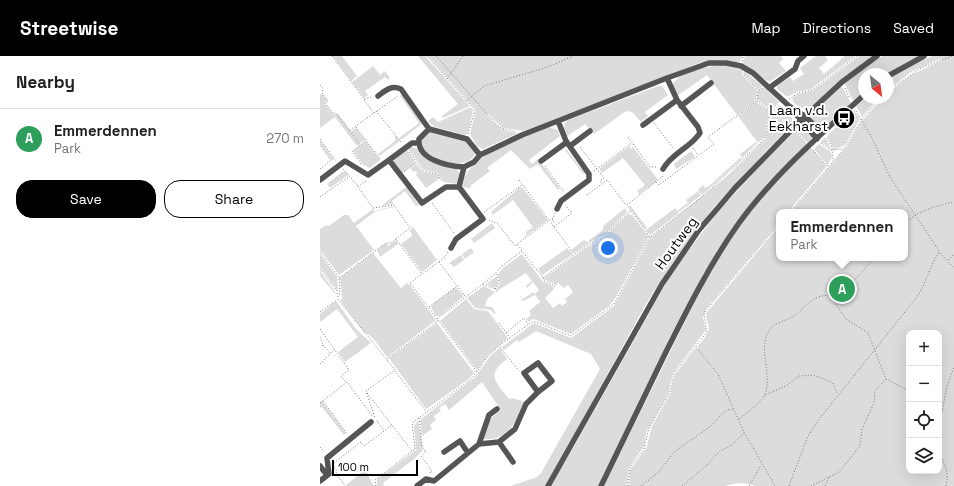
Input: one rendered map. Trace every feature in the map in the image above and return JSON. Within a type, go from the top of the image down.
[{"type":"street","points":[[769,88],[794,69],[798,61],[804,56]]},
{"type":"street","name":"Houtweg","points":[[548,486],[642,316],[680,255],[726,198],[792,129],[842,82],[877,56]]},
{"type":"street","points":[[894,73],[924,56]]},
{"type":"street","points":[[429,129],[420,136],[418,143],[427,157],[464,167],[474,162],[480,155],[522,135],[667,78],[710,63],[726,63],[741,66],[754,73],[787,104],[805,116],[822,133]]},
{"type":"street","points":[[663,169],[668,159],[690,143],[700,133],[698,128],[677,100],[667,78]]},
{"type":"street","points":[[681,106],[711,83]]},
{"type":"street","points":[[378,96],[388,88],[395,87],[403,92],[429,129],[467,139],[480,155]]},
{"type":"street","points":[[643,125],[677,100]]},
{"type":"street","points":[[601,486],[672,340],[708,271],[739,223],[759,198],[809,146],[858,100]]},
{"type":"street","points":[[787,104],[816,139]]},
{"type":"street","points":[[557,209],[561,200],[589,180],[589,174],[569,144],[558,121]]},
{"type":"street","points":[[541,161],[569,144],[576,142],[590,131]]},
{"type":"street","points":[[320,180],[345,161],[368,175],[412,143],[418,143]]},
{"type":"street","points":[[386,162],[400,175],[422,203],[446,186],[459,186]]},
{"type":"street","points":[[459,186],[464,167]]},
{"type":"street","points":[[451,248],[458,238],[481,217],[459,186]]},
{"type":"street","points":[[479,444],[499,442],[515,429],[526,404],[552,381],[538,363],[524,373],[538,392]]},
{"type":"street","points":[[417,486],[426,479],[435,482],[479,444],[489,415],[497,409]]},
{"type":"street","points":[[320,481],[329,474],[328,458],[352,440],[373,420]]},
{"type":"street","points":[[444,452],[460,441],[468,453]]},
{"type":"street","points":[[499,442],[513,462]]},
{"type":"street","points":[[320,466],[327,475]]},
{"type":"path","points":[[332,56],[374,113]]},
{"type":"path","points":[[427,56],[475,110],[467,139]]},
{"type":"path","points":[[436,56],[495,123],[502,128],[520,132],[522,135]]},
{"type":"path","points":[[447,79],[463,56]]},
{"type":"path","points":[[466,101],[484,86],[548,67],[572,56]]},
{"type":"path","points":[[376,486],[375,480],[415,449],[412,423],[477,373],[491,354],[529,324],[536,322],[571,336],[614,304],[650,237],[703,196],[762,141],[766,135],[772,112],[787,104],[797,93],[812,90],[857,56]]},
{"type":"path","points":[[894,87],[921,68],[953,56]]},
{"type":"path","points":[[656,182],[659,185],[714,144],[708,137],[756,101],[758,91],[743,73],[741,66]]},
{"type":"path","points":[[320,85],[323,89],[321,93],[328,101],[326,104],[334,114],[336,113],[360,144]]},
{"type":"path","points":[[350,130],[403,92]]},
{"type":"path","points":[[364,99],[378,96]]},
{"type":"path","points":[[756,101],[785,121],[829,167]]},
{"type":"path","points":[[793,209],[844,149],[862,119],[876,104]]},
{"type":"path","points":[[862,119],[890,176],[939,252],[954,268]]},
{"type":"path","points":[[654,122],[676,153]]},
{"type":"path","points":[[356,126],[366,140],[386,162]]},
{"type":"path","points":[[822,133],[831,143],[833,150],[833,162]]},
{"type":"path","points":[[627,205],[663,177],[663,169],[652,165],[650,167],[628,137]]},
{"type":"path","points":[[320,139],[334,158],[320,169]]},
{"type":"path","points":[[816,139],[828,149],[844,149]]},
{"type":"path","points":[[361,171],[362,165],[352,151],[366,140]]},
{"type":"path","points":[[576,142],[604,178],[600,181],[602,183]]},
{"type":"path","points":[[589,174],[632,143]]},
{"type":"path","points":[[690,143],[699,155]]},
{"type":"path","points":[[541,161],[567,196]]},
{"type":"path","points":[[400,175],[417,163]]},
{"type":"path","points":[[339,278],[386,242],[391,243],[410,228],[394,205],[373,208],[358,186],[340,165]]},
{"type":"path","points":[[358,186],[367,180],[368,175]]},
{"type":"path","points":[[320,196],[350,176]]},
{"type":"path","points":[[519,180],[549,220]]},
{"type":"path","points":[[587,195],[607,180],[650,237]]},
{"type":"path","points":[[522,185],[481,217],[498,224],[515,246],[552,218]]},
{"type":"path","points":[[429,199],[458,238]]},
{"type":"path","points":[[554,227],[572,213],[561,200]]},
{"type":"path","points":[[908,220],[914,214],[942,204],[954,202]]},
{"type":"path","points":[[557,209],[552,218],[554,220],[551,223],[574,254]]},
{"type":"path","points":[[543,278],[574,254],[600,239],[630,211]]},
{"type":"path","points":[[628,486],[630,468],[644,450],[649,428],[671,390],[674,373],[707,332],[704,314],[706,310],[776,228]]},
{"type":"path","points":[[396,239],[422,274]]},
{"type":"path","points":[[518,244],[544,281],[555,287]]},
{"type":"path","points":[[451,248],[439,261],[410,283],[477,373]]},
{"type":"path","points":[[387,359],[483,284],[502,266],[522,251]]},
{"type":"path","points":[[320,252],[339,278],[340,294],[337,295]]},
{"type":"path","points":[[789,486],[808,436],[837,394],[917,297],[932,262],[939,252]]},
{"type":"path","points":[[947,260],[954,254]]},
{"type":"path","points":[[439,261],[465,297]]},
{"type":"path","points":[[739,419],[761,401],[765,395],[767,380],[766,338],[770,329],[776,323],[801,311],[816,298],[830,296],[854,281],[871,261]]},
{"type":"path","points":[[320,269],[337,291],[338,299],[362,332],[372,339],[427,412]]},
{"type":"path","points":[[495,289],[499,282],[496,273]]},
{"type":"path","points":[[483,284],[495,289],[498,293]]},
{"type":"path","points":[[428,308],[457,286]]},
{"type":"path","points":[[830,296],[846,319],[868,333],[886,379],[906,389]]},
{"type":"path","points":[[320,312],[338,299]]},
{"type":"path","points":[[506,332],[524,318],[529,324]]},
{"type":"path","points":[[499,323],[510,338]]},
{"type":"path","points":[[320,329],[349,370],[341,376],[346,383],[347,382],[373,420],[384,431]]},
{"type":"path","points":[[320,338],[322,346]]},
{"type":"path","points":[[320,344],[330,354]]},
{"type":"path","points":[[500,346],[519,372],[521,374],[524,373]]},
{"type":"path","points":[[696,347],[718,374],[744,432],[775,486]]},
{"type":"path","points":[[320,364],[335,350]]},
{"type":"path","points":[[942,414],[947,386],[954,367]]},
{"type":"path","points":[[366,391],[395,370]]},
{"type":"path","points":[[765,395],[786,386],[799,376],[809,375],[814,375],[832,383],[837,394]]},
{"type":"path","points":[[811,486],[839,472],[860,446],[860,434],[874,403],[875,391],[886,379]]},
{"type":"path","points":[[320,403],[346,383]]},
{"type":"path","points":[[366,391],[373,420]]},
{"type":"path","points":[[366,391],[412,451]]},
{"type":"path","points":[[323,401],[352,440]]},
{"type":"path","points":[[641,486],[659,472],[674,452],[711,426],[727,410],[734,409]]},
{"type":"path","points":[[419,417],[422,447],[426,452],[421,456],[432,471],[430,472],[435,482]]},
{"type":"path","points":[[345,486],[332,464],[362,442],[364,446],[392,425]]},
{"type":"path","points":[[682,486],[720,451],[732,445],[744,432]]},
{"type":"path","points":[[320,447],[328,458]]},
{"type":"path","points":[[942,459],[948,471],[946,486]]},
{"type":"path","points":[[748,486],[762,464]]},
{"type":"path","points":[[825,486],[831,476]]},
{"type":"shaded area","points":[[333,56],[342,56],[357,76],[351,81]]},
{"type":"shaded area","points":[[418,56],[425,56],[470,106],[443,118],[442,116],[458,104]]},
{"type":"shaded area","points":[[428,56],[742,56],[739,63],[723,60],[699,63],[524,131],[503,128],[488,114],[487,115],[490,119],[500,128],[518,133],[483,149],[477,146],[470,134],[476,110]]},
{"type":"shaded area","points":[[745,56],[781,56],[783,59],[779,63],[786,71],[769,82],[742,64]]},
{"type":"shaded area","points":[[816,56],[825,56],[828,60],[819,68],[824,74],[844,56],[855,56],[811,89],[799,91],[787,97],[777,89],[777,86],[789,76],[793,81],[804,74],[800,68]]},
{"type":"shaded area","points":[[859,56],[874,56],[810,108],[801,108],[793,102],[792,98],[800,93],[812,91]]},
{"type":"shaded area","points":[[883,56],[918,56],[894,70],[894,68],[863,68],[874,60]]},
{"type":"shaded area","points":[[933,56],[954,56],[954,486],[755,486],[740,483],[725,486],[629,486],[630,470],[646,449],[652,426],[671,392],[675,374],[695,349],[698,349],[698,346],[705,338],[709,328],[706,316],[707,312],[776,230],[776,261],[908,261],[908,209],[794,209],[847,146],[860,123],[877,104],[894,104],[894,88],[911,75],[943,60],[940,59],[911,72],[894,85],[894,76],[920,61]]},
{"type":"shaded area","points":[[722,65],[742,70],[742,74],[757,91],[756,101],[737,115],[707,75],[677,96],[673,85],[675,80],[694,70]]},
{"type":"shaded area","points":[[373,66],[380,75],[385,71],[390,78],[388,80],[385,77],[365,91],[368,95],[364,98],[352,82]]},
{"type":"shaded area","points":[[744,71],[763,86],[758,90],[743,73]]},
{"type":"shaded area","points":[[858,72],[858,96],[853,101],[844,82]]},
{"type":"shaded area","points":[[841,85],[851,103],[824,128],[820,128],[810,116]]},
{"type":"shaded area","points":[[658,86],[662,86],[668,95],[645,112],[648,116],[641,122],[632,112],[626,111],[594,134],[585,124],[566,137],[563,129],[566,121]]},
{"type":"shaded area","points":[[764,87],[779,102],[772,110],[757,100],[758,91]]},
{"type":"shaded area","points":[[320,94],[322,94],[327,100],[325,104],[334,115],[338,114],[360,144],[357,146],[335,117],[320,128]]},
{"type":"shaded area","points":[[402,94],[423,123],[401,140],[399,138],[419,123],[400,96]]},
{"type":"shaded area","points":[[756,102],[770,111],[765,136],[758,143],[738,116]]},
{"type":"shaded area","points":[[858,104],[874,104],[862,117],[856,106]]},
{"type":"shaded area","points":[[471,107],[473,110],[468,133],[465,135],[435,127],[428,121],[433,117],[438,122]]},
{"type":"shaded area","points":[[780,107],[785,108],[792,117],[792,126],[774,112]]},
{"type":"shaded area","points":[[854,110],[860,119],[845,145],[834,150],[827,136]]},
{"type":"shaded area","points":[[773,113],[790,127],[714,207],[673,262],[646,304],[546,486],[511,486],[537,477],[541,473],[600,369],[591,354],[536,331],[519,342],[517,340],[504,350],[502,347],[534,323],[571,338],[614,306],[651,237],[725,178],[765,139]]},
{"type":"shaded area","points":[[800,125],[812,137],[809,144],[794,129]]},
{"type":"shaded area","points":[[549,127],[558,130],[560,136],[529,160],[532,164],[538,159],[560,188],[558,190],[538,164],[530,169],[511,150],[487,168],[490,171],[470,186],[471,188],[463,187],[465,176],[473,166],[484,157],[511,142]]},
{"type":"shaded area","points":[[356,128],[365,140],[360,143],[351,131]]},
{"type":"shaded area","points":[[793,130],[808,145],[786,166],[703,274],[598,486],[550,486],[571,452],[673,271],[717,213]]},
{"type":"shaded area","points":[[431,132],[465,140],[475,153],[474,156],[470,160],[456,163],[433,157],[427,153],[422,145],[422,138]]},
{"type":"shaded area","points":[[396,136],[400,141],[379,156],[378,154],[396,140],[394,137]]},
{"type":"shaded area","points":[[825,137],[832,150],[821,142]]},
{"type":"shaded area","points":[[320,140],[333,158],[330,160],[320,146]]},
{"type":"shaded area","points":[[366,141],[380,160],[370,168],[363,165],[353,151]]},
{"type":"shaded area","points":[[756,142],[757,143],[742,158],[740,154]]},
{"type":"shaded area","points":[[819,144],[831,152],[832,157],[828,165],[814,149]]},
{"type":"shaded area","points":[[629,146],[631,149],[633,147],[658,180],[639,194],[637,191],[645,185],[623,158],[602,173],[599,169]]},
{"type":"shaded area","points":[[412,147],[418,149],[426,159],[457,169],[460,175],[457,184],[444,182],[437,173],[424,170],[407,148]]},
{"type":"shaded area","points":[[810,147],[827,166],[791,209],[776,209],[776,227],[706,309],[703,318],[706,330],[673,373],[669,392],[646,433],[645,445],[629,468],[627,486],[604,486],[707,277],[737,229],[760,198]]},
{"type":"shaded area","points":[[406,149],[416,163],[401,174],[393,160]]},
{"type":"shaded area","points":[[566,149],[585,173],[583,174],[565,150]]},
{"type":"shaded area","points":[[691,151],[695,157],[676,169],[674,164]]},
{"type":"shaded area","points":[[740,158],[742,159],[702,195],[698,190],[703,185],[705,188],[709,186]]},
{"type":"shaded area","points":[[416,164],[423,172],[436,174],[440,178],[426,188],[416,175],[416,171],[413,172],[411,168]]},
{"type":"shaded area","points":[[342,172],[346,172],[348,175],[330,188],[327,184]]},
{"type":"shaded area","points":[[406,187],[419,205],[416,206],[405,191],[392,201],[394,204],[381,206]]},
{"type":"shaded area","points":[[520,187],[523,188],[532,200],[531,201],[533,201],[548,220],[522,239],[527,234],[526,232],[533,227],[513,200],[493,215],[491,212]]},
{"type":"shaded area","points":[[698,191],[701,195],[679,212],[678,210],[688,203],[686,200]]},
{"type":"shaded area","points":[[630,205],[647,228],[645,229],[629,207]]},
{"type":"shaded area","points":[[394,206],[376,211],[356,226],[374,250],[339,275],[320,250],[320,229],[326,225],[329,226],[344,215],[348,215],[354,223],[373,209],[374,211]]},
{"type":"shaded area","points":[[625,208],[627,212],[605,234],[590,243],[588,241],[603,230],[603,226]]},
{"type":"shaded area","points":[[675,208],[679,213],[650,235],[646,230]]},
{"type":"shaded area","points":[[628,214],[632,215],[649,237],[616,297],[609,306],[571,334],[533,319],[529,322],[526,319],[531,315],[529,311],[540,302],[535,295],[523,301],[519,295],[523,299],[533,292],[535,294],[539,290],[533,282],[527,288],[526,286],[532,281],[526,273],[497,291],[496,289],[500,283],[498,274],[503,268],[522,254],[543,282],[552,285],[554,289],[545,298],[553,308],[560,303],[562,306],[567,302],[565,299],[573,292],[568,285],[564,288],[558,283],[555,286],[553,283],[543,279],[585,248],[599,241]]},
{"type":"shaded area","points":[[492,223],[495,228],[474,243],[471,239]]},
{"type":"shaded area","points":[[413,227],[437,260],[422,272],[401,244],[412,236],[410,230]]},
{"type":"shaded area","points":[[396,240],[398,244],[380,257],[377,250],[386,243],[388,246]]},
{"type":"shaded area","points":[[584,240],[589,243],[574,253],[571,250]]},
{"type":"shaded area","points":[[471,248],[474,252],[465,259],[462,254]]},
{"type":"shaded area","points":[[567,248],[573,254],[542,275],[538,269]]},
{"type":"shaded area","points":[[373,253],[401,288],[407,283],[410,285],[436,320],[388,357],[373,338],[363,331],[340,300],[342,299],[340,278]]},
{"type":"shaded area","points":[[320,254],[337,277],[338,291],[320,267]]},
{"type":"shaded area","points":[[461,255],[464,260],[454,267],[449,263]]},
{"type":"shaded area","points":[[320,271],[335,292],[336,295],[320,276]]},
{"type":"shaded area","points":[[497,276],[498,283],[495,288],[486,284]]},
{"type":"shaded area","points":[[484,286],[495,292],[487,299],[485,306],[492,307],[496,313],[494,314],[491,310],[475,308],[467,298]]},
{"type":"shaded area","points":[[456,287],[464,296],[440,316],[436,316],[431,308],[433,304]]},
{"type":"shaded area","points":[[466,299],[474,309],[488,311],[508,338],[489,354],[478,369],[476,369],[440,321]]},
{"type":"shaded area","points":[[336,301],[356,329],[371,343],[345,362],[338,352],[358,337],[337,309],[320,322],[320,314]]},
{"type":"shaded area","points":[[437,323],[474,373],[469,379],[426,409],[389,358]]},
{"type":"shaded area","points":[[500,348],[507,359],[496,370],[495,379],[509,399],[513,398],[524,402],[510,429],[499,437],[482,439],[489,420],[501,410],[482,382],[449,410],[445,404],[439,408],[441,411],[434,416],[436,420],[430,425],[432,429],[422,436],[420,420],[475,377],[491,355]]},
{"type":"shaded area","points":[[322,401],[346,433],[344,435],[322,407],[320,408],[320,403]]},
{"type":"shaded area","points":[[418,420],[423,450],[414,459],[383,483],[384,486],[377,486],[377,479],[416,450],[414,426]]},
{"type":"shaded area","points":[[365,470],[374,486],[346,485]]},
{"type":"place","name":"Laan v.d. Eekharst","points":[[844,118]]},
{"type":"place","name":"Emmerdennen","points":[[842,289]]}]
